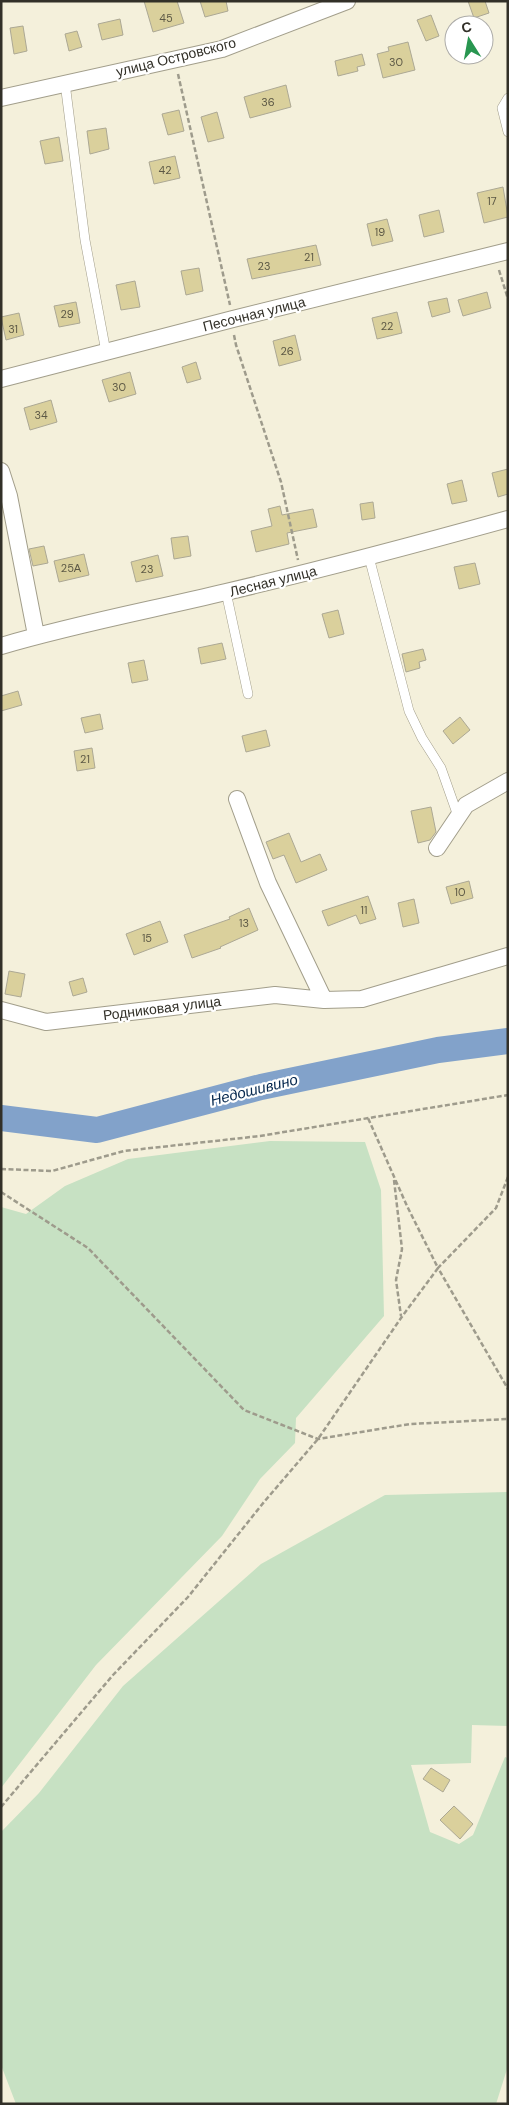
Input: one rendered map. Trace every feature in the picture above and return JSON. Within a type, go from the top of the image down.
[{"type":"street","name":"улица Островского","points":[[1,98],[222,49],[316,7],[346,1]]},
{"type":"street","name":"Песочная улица","points":[[1,379],[501,253]]},
{"type":"street","points":[[1,471],[9,496],[36,635]]},
{"type":"street","name":"Лесная улица","points":[[1,646],[36,635],[369,557],[508,519]]},
{"type":"street","points":[[437,848],[466,804],[508,781]]},
{"type":"street","points":[[237,799],[268,883],[324,1000]]},
{"type":"street","name":"Родниковая улица","points":[[1,1010],[46,1022],[275,994],[324,1000],[362,999],[508,956]]},
{"type":"lane","points":[[66,84],[85,240],[106,352]]},
{"type":"lane","points":[[508,98],[502,108],[508,132]]},
{"type":"lane","points":[[369,557],[409,711],[422,738],[441,768],[458,816]]},
{"type":"lane","points":[[226,592],[248,694]]},
{"type":"path","points":[[501,253],[508,299]]},
{"type":"path","points":[[1,1169],[52,1171],[124,1152],[260,1136],[508,1095]]},
{"type":"path","points":[[368,1118],[438,1268],[508,1388]]},
{"type":"path","points":[[394,1177],[402,1250],[396,1280],[401,1318]]},
{"type":"path","points":[[1,1807],[112,1675],[188,1597],[264,1502],[318,1439],[401,1318],[438,1268],[496,1208],[508,1177]]},
{"type":"path","points":[[1,1192],[88,1248],[244,1410],[318,1439],[410,1424],[508,1419]]},
{"type":"green space","points":[[270,1141],[365,1142],[381,1190],[384,1316],[296,1418],[295,1443],[260,1479],[222,1536],[96,1665],[1,1788],[1,1207],[26,1214],[65,1186],[128,1159]]},
{"type":"green space","points":[[508,1492],[508,1726],[472,1725],[471,1763],[411,1765],[430,1832],[459,1844],[473,1835],[505,1757],[508,1758],[508,2066],[496,2104],[16,2104],[1,2065],[1,1832],[39,1793],[123,1686],[261,1564],[385,1495]]},
{"type":"building","points":[[144,1],[177,1],[184,23],[153,32]]},
{"type":"building","points":[[200,1],[226,1],[228,11],[205,17]]},
{"type":"building","points":[[468,1],[485,1],[489,13],[473,15]]},
{"type":"building","points":[[431,15],[439,36],[426,41],[417,20]]},
{"type":"building","points":[[120,19],[123,35],[102,40],[98,24]]},
{"type":"building","points":[[23,26],[27,51],[14,54],[10,28]]},
{"type":"building","points":[[77,31],[82,47],[69,51],[65,34]]},
{"type":"building","points":[[408,42],[415,70],[383,78],[377,54],[389,51],[388,47]]},
{"type":"building","points":[[362,54],[365,65],[357,67],[358,71],[338,76],[335,61]]},
{"type":"building","points":[[286,85],[291,107],[250,118],[244,97]]},
{"type":"building","points":[[179,110],[184,131],[168,135],[162,114]]},
{"type":"building","points":[[217,112],[224,138],[208,142],[201,117]]},
{"type":"building","points":[[106,128],[109,149],[90,154],[87,131]]},
{"type":"building","points":[[59,137],[63,161],[45,164],[40,141]]},
{"type":"building","points":[[175,156],[180,178],[154,184],[149,162]]},
{"type":"building","points":[[503,187],[508,217],[484,223],[477,193]]},
{"type":"building","points":[[439,210],[444,232],[424,237],[419,215]]},
{"type":"building","points":[[387,219],[393,241],[372,246],[367,224]]},
{"type":"building","points":[[316,245],[321,265],[252,279],[247,259]]},
{"type":"building","points":[[199,268],[203,291],[186,295],[181,271]]},
{"type":"building","points":[[135,281],[140,307],[121,310],[116,285]]},
{"type":"building","points":[[487,292],[491,308],[463,316],[458,300]]},
{"type":"building","points":[[447,298],[450,312],[432,317],[428,302]]},
{"type":"building","points":[[76,302],[80,323],[59,327],[54,306]]},
{"type":"building","points":[[397,312],[402,333],[377,339],[372,318]]},
{"type":"building","points":[[19,313],[24,335],[6,340],[1,317]]},
{"type":"building","points":[[295,335],[301,360],[279,366],[273,341]]},
{"type":"building","points":[[196,362],[201,379],[187,383],[182,367]]},
{"type":"building","points":[[130,372],[136,394],[109,402],[102,380]]},
{"type":"building","points":[[51,400],[57,422],[30,430],[24,408]]},
{"type":"building","points":[[508,469],[508,494],[498,497],[492,473]]},
{"type":"building","points":[[462,480],[467,501],[452,504],[447,484]]},
{"type":"building","points":[[373,502],[375,518],[362,520],[360,504]]},
{"type":"building","points":[[280,506],[282,515],[313,509],[317,527],[287,533],[289,544],[256,552],[251,531],[272,526],[268,509]]},
{"type":"building","points":[[188,536],[191,556],[174,559],[171,538]]},
{"type":"building","points":[[44,546],[48,563],[33,566],[29,549]]},
{"type":"building","points":[[84,554],[89,575],[59,582],[54,561]]},
{"type":"building","points":[[158,555],[163,576],[136,582],[131,562]]},
{"type":"building","points":[[475,563],[480,584],[459,589],[454,567]]},
{"type":"building","points":[[338,610],[344,634],[329,638],[322,614]]},
{"type":"building","points":[[222,643],[226,659],[201,664],[198,648]]},
{"type":"building","points":[[423,649],[426,660],[419,662],[420,668],[406,672],[402,654]]},
{"type":"building","points":[[144,660],[148,680],[132,683],[128,663]]},
{"type":"building","points":[[18,691],[22,705],[1,711],[1,696]]},
{"type":"building","points":[[100,714],[103,729],[85,733],[81,718]]},
{"type":"building","points":[[460,717],[470,730],[453,744],[443,731]]},
{"type":"building","points":[[266,730],[270,746],[246,752],[242,736]]},
{"type":"building","points":[[92,748],[95,768],[77,771],[74,751]]},
{"type":"building","points":[[431,807],[436,832],[430,840],[418,843],[411,811]]},
{"type":"building","points":[[289,833],[301,862],[320,854],[327,870],[296,883],[284,855],[273,859],[266,842]]},
{"type":"building","points":[[469,881],[473,898],[451,904],[446,887]]},
{"type":"building","points":[[368,896],[376,919],[360,924],[356,915],[328,926],[322,911]]},
{"type":"building","points":[[414,899],[419,923],[403,927],[398,903]]},
{"type":"building","points":[[249,908],[258,930],[221,948],[192,958],[184,935],[230,919],[229,917]]},
{"type":"building","points":[[160,921],[168,942],[134,955],[126,934]]},
{"type":"building","points":[[9,971],[25,974],[21,997],[5,994]]},
{"type":"building","points":[[83,978],[87,992],[73,996],[69,982]]},
{"type":"building","points":[[431,1768],[450,1780],[443,1792],[423,1779]]},
{"type":"building","points":[[454,1806],[473,1824],[460,1839],[440,1820]]},
{"type":"waterway","name":"Недошивино","points":[[1,1118],[97,1130],[261,1087],[438,1050],[508,1041]]}]
